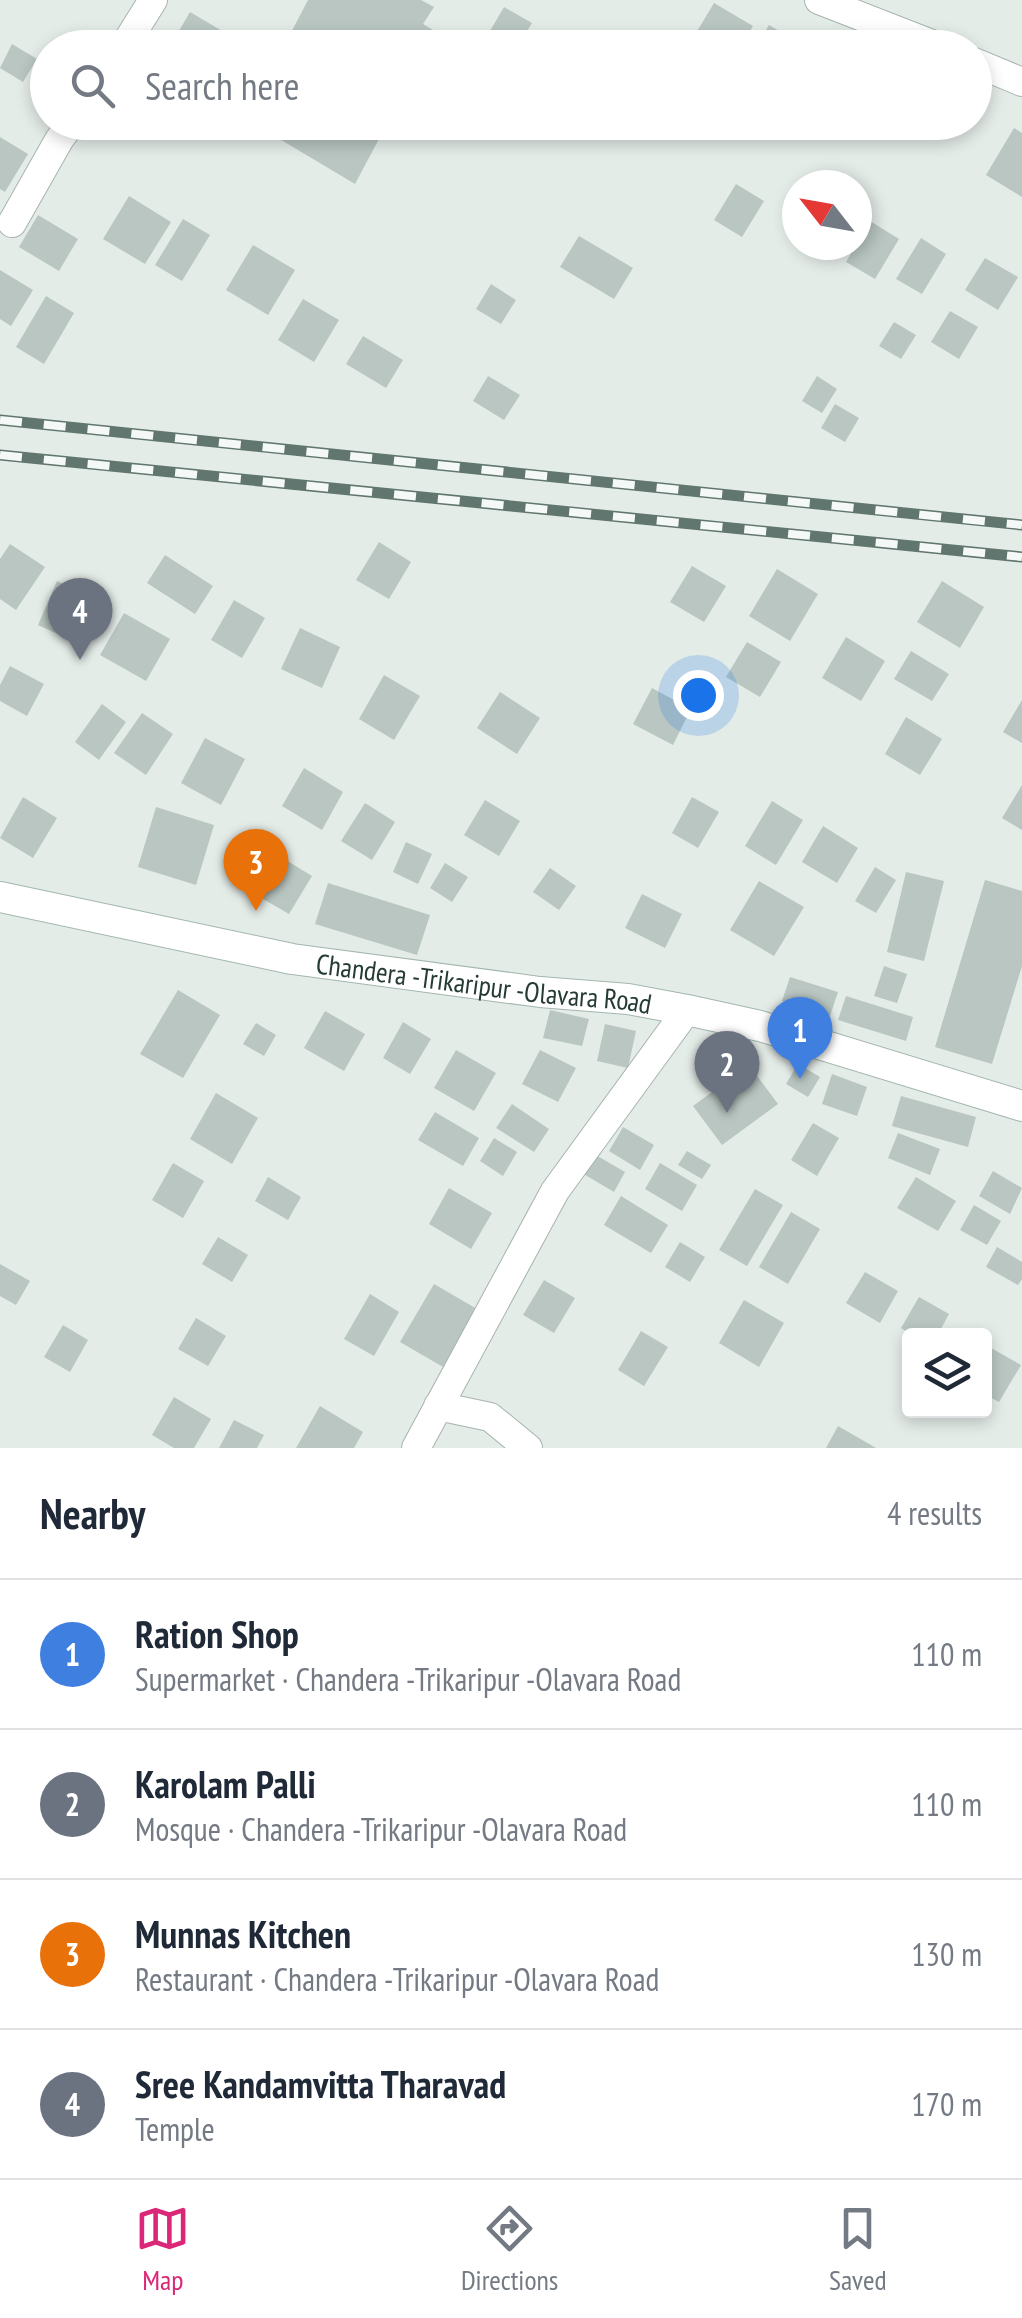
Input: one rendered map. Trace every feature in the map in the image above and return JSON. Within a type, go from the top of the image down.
[{"type":"main road","name":"Chandera -Trikaripur -Olavara Road","points":[[0,897],[292,959],[540,992],[628,999],[687,1010],[760,1026],[1022,1106]]},
{"type":"street","points":[[134,30],[153,0]]},
{"type":"street","points":[[820,0],[896,30]]},
{"type":"street","points":[[992,70],[1022,82]]},
{"type":"street","points":[[12,224],[59,140]]},
{"type":"street","points":[[416,1448],[555,1191],[687,1010]]},
{"type":"street","points":[[438,1406],[490,1418],[528,1448]]},
{"type":"building","points":[[308,0],[421,0],[434,7],[423,24],[433,30],[292,30]]},
{"type":"building","points":[[714,3],[753,26],[751,30],[698,30]]},
{"type":"building","points":[[504,7],[532,23],[528,30],[491,30]]},
{"type":"building","points":[[190,12],[221,30],[180,30]]},
{"type":"building","points":[[12,44],[30,55],[30,70],[23,82],[0,68]]},
{"type":"building","points":[[1014,128],[1022,133],[1022,197],[986,175]]},
{"type":"building","points":[[0,137],[28,154],[5,192],[0,189]]},
{"type":"building","points":[[281,140],[378,140],[355,184]]},
{"type":"building","points":[[736,184],[764,201],[742,237],[714,220]]},
{"type":"building","points":[[129,196],[171,222],[145,264],[103,239]]},
{"type":"building","points":[[38,215],[78,239],[59,271],[19,247]]},
{"type":"building","points":[[183,219],[210,235],[182,281],[155,265]]},
{"type":"building","points":[[872,222],[899,239],[875,279],[846,262],[872,260]]},
{"type":"building","points":[[579,236],[633,268],[614,299],[560,267]]},
{"type":"building","points":[[921,238],[946,254],[922,294],[896,279]]},
{"type":"building","points":[[253,245],[295,270],[268,315],[226,290]]},
{"type":"building","points":[[985,258],[1018,277],[998,310],[965,290]]},
{"type":"building","points":[[0,270],[33,290],[11,326],[0,319]]},
{"type":"building","points":[[491,284],[516,300],[501,324],[476,309]]},
{"type":"building","points":[[46,296],[74,313],[44,364],[16,347]]},
{"type":"building","points":[[303,299],[339,320],[314,362],[278,340]]},
{"type":"building","points":[[950,311],[978,327],[959,359],[931,342]]},
{"type":"building","points":[[894,322],[916,335],[901,359],[879,346]]},
{"type":"building","points":[[363,336],[403,360],[386,388],[346,364]]},
{"type":"building","points":[[488,376],[520,395],[504,420],[473,401]]},
{"type":"building","points":[[817,376],[837,389],[822,413],[802,401]]},
{"type":"building","points":[[835,404],[859,418],[845,442],[821,428]]},
{"type":"building","points":[[379,542],[411,562],[389,599],[356,580]]},
{"type":"building","points":[[10,544],[45,567],[16,610],[0,599],[0,559]]},
{"type":"building","points":[[165,555],[213,586],[195,614],[147,583]]},
{"type":"building","points":[[692,566],[726,586],[704,622],[670,602]]},
{"type":"building","points":[[777,569],[818,594],[790,641],[749,616]]},
{"type":"building","points":[[57,581],[90,595],[71,640],[38,625]]},
{"type":"building","points":[[942,581],[984,607],[960,648],[917,622]]},
{"type":"building","points":[[234,600],[265,618],[242,658],[211,640]]},
{"type":"building","points":[[124,613],[170,639],[146,681],[100,655]]},
{"type":"building","points":[[300,628],[340,647],[322,688],[281,669]]},
{"type":"building","points":[[846,637],[885,661],[861,701],[822,678]]},
{"type":"building","points":[[747,642],[781,662],[760,697],[726,677]]},
{"type":"building","points":[[911,651],[949,674],[932,701],[894,679]]},
{"type":"building","points":[[10,666],[44,684],[27,716],[0,701],[0,685]]},
{"type":"building","points":[[384,675],[420,696],[394,740],[359,719]]},
{"type":"building","points":[[652,688],[691,709],[673,745],[633,724]]},
{"type":"building","points":[[500,692],[540,718],[517,754],[477,728]]},
{"type":"building","points":[[1022,700],[1022,743],[1003,732]]},
{"type":"building","points":[[102,704],[126,722],[99,760],[75,742]]},
{"type":"building","points":[[142,713],[173,734],[146,775],[114,753]]},
{"type":"building","points":[[906,717],[942,739],[920,775],[885,754]]},
{"type":"building","points":[[205,738],[245,759],[221,805],[181,783]]},
{"type":"building","points":[[304,768],[343,792],[322,830],[282,806]]},
{"type":"building","points":[[1022,785],[1022,830],[1002,818]]},
{"type":"building","points":[[23,797],[57,818],[33,858],[0,838]]},
{"type":"building","points":[[692,797],[719,812],[698,848],[672,833]]},
{"type":"building","points":[[485,800],[520,821],[499,856],[464,835]]},
{"type":"building","points":[[772,801],[803,820],[776,865],[745,846]]},
{"type":"building","points":[[365,803],[395,822],[372,860],[341,841]]},
{"type":"building","points":[[156,807],[214,825],[196,885],[138,867]]},
{"type":"building","points":[[823,826],[858,848],[837,883],[802,862]]},
{"type":"building","points":[[406,842],[432,854],[418,884],[393,872]]},
{"type":"building","points":[[281,857],[312,876],[289,914],[258,896]]},
{"type":"building","points":[[445,863],[468,877],[452,902],[430,888]]},
{"type":"building","points":[[875,867],[896,880],[876,913],[855,901]]},
{"type":"building","points":[[550,868],[576,886],[559,910],[533,892]]},
{"type":"building","points":[[906,872],[944,881],[924,961],[887,952]]},
{"type":"building","points":[[985,880],[1022,891],[1022,966],[992,1064],[935,1047]]},
{"type":"building","points":[[759,881],[804,907],[774,956],[730,930]]},
{"type":"building","points":[[328,883],[430,915],[417,955],[315,924]]},
{"type":"building","points":[[642,894],[682,914],[665,948],[625,928]]},
{"type":"building","points":[[884,966],[907,974],[897,1003],[874,996]]},
{"type":"building","points":[[790,977],[838,992],[830,1016],[782,1001]]},
{"type":"building","points":[[178,990],[220,1015],[183,1078],[140,1054]]},
{"type":"building","points":[[846,996],[913,1017],[906,1041],[838,1020]]},
{"type":"building","points":[[550,1010],[589,1019],[582,1046],[543,1038]]},
{"type":"building","points":[[325,1011],[365,1034],[344,1071],[304,1048]]},
{"type":"building","points":[[403,1022],[431,1039],[410,1074],[383,1058]]},
{"type":"building","points":[[256,1023],[276,1035],[264,1056],[243,1044]]},
{"type":"building","points":[[605,1024],[636,1031],[628,1068],[597,1061]]},
{"type":"building","points":[[456,1050],[496,1073],[474,1111],[434,1088]]},
{"type":"building","points":[[540,1050],[576,1068],[558,1102],[522,1084]]},
{"type":"building","points":[[798,1064],[820,1077],[808,1097],[786,1084]]},
{"type":"building","points":[[749,1065],[778,1104],[722,1145],[693,1106]]},
{"type":"building","points":[[832,1074],[867,1087],[857,1116],[822,1104]]},
{"type":"building","points":[[216,1093],[258,1118],[232,1164],[190,1139]]},
{"type":"building","points":[[901,1096],[976,1117],[968,1147],[892,1126]]},
{"type":"building","points":[[512,1104],[549,1129],[534,1152],[496,1128]]},
{"type":"building","points":[[435,1112],[479,1138],[463,1166],[418,1140]]},
{"type":"building","points":[[813,1123],[839,1138],[817,1176],[791,1160]]},
{"type":"building","points":[[623,1127],[654,1145],[640,1170],[609,1151]]},
{"type":"building","points":[[898,1133],[940,1149],[930,1175],[888,1158]]},
{"type":"building","points":[[494,1138],[517,1152],[503,1176],[480,1161]]},
{"type":"building","points":[[687,1151],[711,1165],[702,1179],[678,1165]]},
{"type":"building","points":[[594,1154],[625,1172],[614,1192],[582,1173]]},
{"type":"building","points":[[173,1163],[204,1181],[183,1218],[152,1200]]},
{"type":"building","points":[[660,1163],[697,1185],[682,1211],[645,1189]]},
{"type":"building","points":[[993,1171],[1022,1188],[1010,1214],[979,1196]]},
{"type":"building","points":[[268,1177],[301,1197],[288,1220],[255,1201]]},
{"type":"building","points":[[916,1177],[956,1201],[938,1231],[897,1208]]},
{"type":"building","points":[[449,1188],[492,1213],[471,1249],[429,1224]]},
{"type":"building","points":[[755,1189],[783,1205],[747,1266],[719,1250]]},
{"type":"building","points":[[621,1196],[668,1225],[651,1253],[604,1225]]},
{"type":"building","points":[[974,1205],[1001,1221],[987,1245],[960,1230]]},
{"type":"building","points":[[791,1212],[820,1229],[788,1284],[759,1267]]},
{"type":"building","points":[[218,1237],[248,1255],[232,1282],[202,1264]]},
{"type":"building","points":[[680,1242],[705,1257],[690,1282],[665,1267]]},
{"type":"building","points":[[997,1247],[1022,1262],[1018,1285],[986,1267]]},
{"type":"building","points":[[0,1264],[30,1281],[16,1305],[0,1296]]},
{"type":"building","points":[[865,1272],[898,1291],[880,1323],[846,1303]]},
{"type":"building","points":[[544,1280],[575,1298],[554,1333],[523,1315]]},
{"type":"building","points":[[434,1284],[477,1309],[443,1367],[400,1342]]},
{"type":"building","points":[[370,1294],[399,1312],[374,1356],[344,1339]]},
{"type":"building","points":[[919,1297],[949,1314],[941,1328],[901,1328]]},
{"type":"building","points":[[744,1300],[784,1323],[759,1367],[719,1343]]},
{"type":"building","points":[[196,1318],[226,1336],[208,1366],[178,1349]]},
{"type":"building","points":[[63,1325],[88,1340],[70,1372],[44,1357]]},
{"type":"building","points":[[641,1331],[668,1347],[644,1386],[618,1370]]},
{"type":"building","points":[[992,1349],[1021,1365],[999,1402],[992,1398]]},
{"type":"building","points":[[174,1397],[211,1419],[194,1448],[174,1448],[152,1435]]},
{"type":"building","points":[[320,1406],[363,1432],[354,1448],[296,1448]]},
{"type":"building","points":[[234,1420],[264,1435],[257,1448],[219,1448]]},
{"type":"building","points":[[838,1426],[876,1448],[826,1448]]},
{"type":"railway","points":[[0,420],[1022,525]]},
{"type":"railway","points":[[0,455],[1022,557]]},
{"type":"place","name":"Sree Kandamvitta Tharavad","points":[[80,660]]},
{"type":"place","name":"Munnas Kitchen","points":[[256,911]]},
{"type":"place","name":"Ration Shop","points":[[800,1079]]},
{"type":"place","name":"Karolam Palli","points":[[727,1113]]}]
